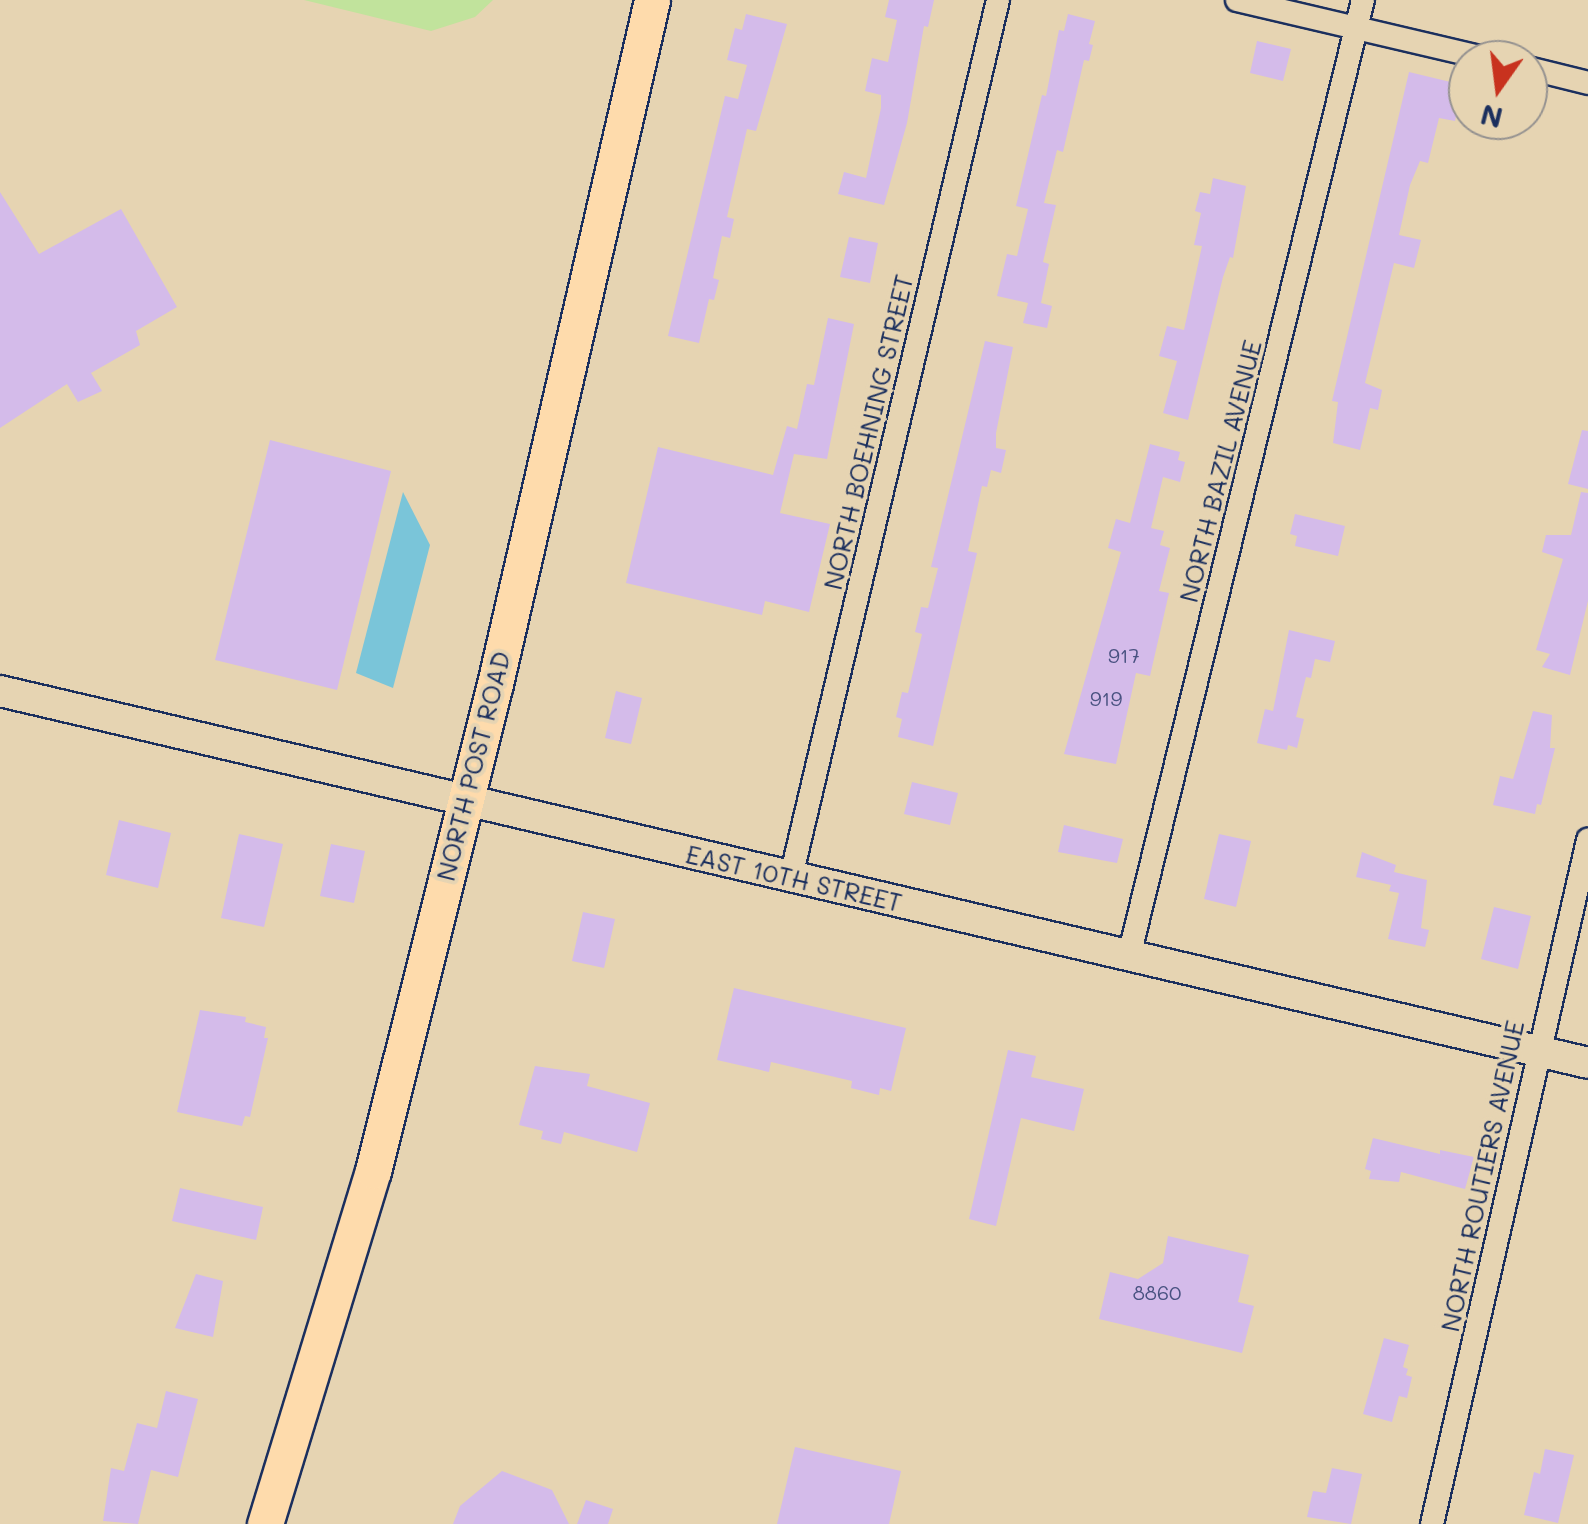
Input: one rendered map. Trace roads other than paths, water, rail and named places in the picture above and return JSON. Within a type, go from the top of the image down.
[{"type":"main road","name":"NORTH POST ROAD","points":[[265,1524],[372,1171],[465,800],[652,0]]},
{"type":"main road","name":"EAST 10TH STREET","points":[[0,690],[1588,1063]]},
{"type":"street","name":"NORTH BOEHNING STREET","points":[[791,877],[998,0]]},
{"type":"street","points":[[1237,0],[1448,50]]},
{"type":"street","name":"NORTH BAZIL AVENUE","points":[[1129,956],[1364,0]]},
{"type":"street","points":[[1548,73],[1588,82]]},
{"type":"street","name":"NORTH ROUTIERS AVENUE","points":[[1432,1524],[1588,840]]},
{"type":"water","points":[[403,492],[430,545],[393,688],[356,673]]}]
